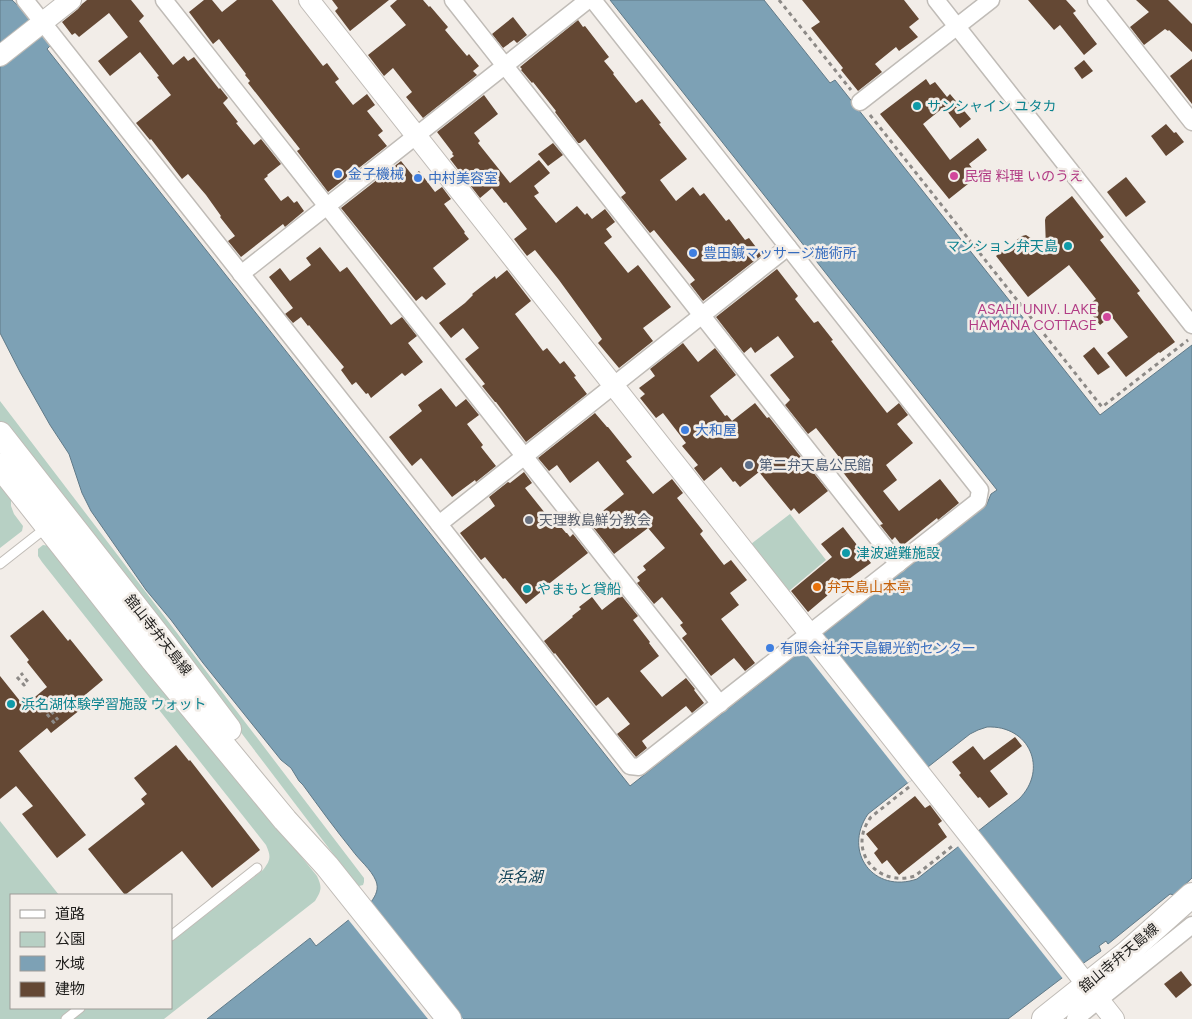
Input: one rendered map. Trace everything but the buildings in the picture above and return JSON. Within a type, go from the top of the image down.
[{"type":"main road","name":"舘山寺弁天島線","points":[[0,434],[174,654],[293,814],[327,866]]},
{"type":"main road","name":"舘山寺弁天島線","points":[[0,466],[158,667],[285,820],[327,866],[449,1019]]},
{"type":"main road","name":"舘山寺弁天島線","points":[[1044,1019],[1128,953],[1192,895]]},
{"type":"street","points":[[25,0],[41,24],[630,766],[639,767],[811,635],[978,501],[980,490],[593,0]]},
{"type":"street","points":[[0,56],[71,0]]},
{"type":"street","points":[[164,0],[720,704]]},
{"type":"street","points":[[309,0],[811,635],[917,779],[1114,1019]]},
{"type":"street","points":[[453,0],[898,564]]},
{"type":"street","points":[[241,274],[588,0]]},
{"type":"street","points":[[936,0],[1192,325]]},
{"type":"street","points":[[860,102],[991,0]]},
{"type":"street","points":[[1096,0],[1192,122]]},
{"type":"street","points":[[439,524],[788,247]]},
{"type":"street","points":[[1075,1019],[1088,986],[1192,924]]},
{"type":"lane","points":[[0,564],[47,526]]},
{"type":"lane","points":[[172,935],[256,868]]},
{"type":"lane","points":[[66,1019],[79,1009]]},
{"type":"path","points":[[779,0],[1102,407],[1192,337]]},
{"type":"path","points":[[18,677],[24,685],[28,682],[21,673]]},
{"type":"path","points":[[51,711],[58,720]]},
{"type":"path","points":[[47,714],[54,724]]},
{"type":"path","points":[[917,779],[866,823],[862,844],[869,864],[887,877],[908,878],[915,876],[964,838]]},
{"type":"green space","points":[[0,401],[364,878],[363,885],[359,886],[356,884],[173,643],[0,424]]},
{"type":"green space","points":[[0,481],[11,498],[14,514],[23,526],[22,531],[0,548]]},
{"type":"green space","points":[[790,514],[826,560],[789,591],[751,544]]},
{"type":"green space","points":[[43,545],[50,546],[317,876],[320,883],[321,889],[315,901],[164,1019],[0,1019],[0,821],[58,894],[10,894],[10,1009],[172,1009],[172,941],[263,870],[269,858],[266,845],[42,562],[38,556],[38,549]]},
{"type":"water","name":"浜名湖","points":[[0,0],[12,0],[28,15],[51,45],[47,49],[630,786],[986,506],[991,494],[997,490],[610,0],[764,0],[830,83],[835,80],[1100,415],[1192,345],[1192,878],[1174,895],[1170,894],[1108,944],[1106,941],[1099,946],[1101,951],[1008,1019],[207,1019],[310,938],[316,946],[371,902],[377,892],[376,881],[291,768],[281,760],[146,590],[91,511],[82,493],[69,454],[50,425],[0,333]],"holes":[[[987,727],[1002,728],[1014,733],[1023,741],[1030,751],[1033,763],[1033,775],[1028,787],[1019,799],[917,879],[901,882],[888,881],[876,875],[867,866],[861,855],[859,842],[861,828],[868,814],[970,734]]]},
{"type":"pier","points":[[820,633],[927,769],[908,783],[801,648]]},
{"type":"pier","points":[[976,830],[1083,966],[1064,980],[957,845]]},
{"type":"pier","points":[[369,901],[463,1019],[428,1019],[347,918]]},
{"type":"place","name":"サンシャイン ユタカ","points":[[917,106]]},
{"type":"place","name":"金子機械","points":[[338,174]]},
{"type":"place","name":"民宿 料理 いのうえ","points":[[954,176]]},
{"type":"place","name":"中村美容室","points":[[418,178]]},
{"type":"place","name":"マンション弁天島","points":[[1068,246]]},
{"type":"place","name":"豊田鍼マッサージ施術所","points":[[693,253]]},
{"type":"place","name":"ASAHI UNIV. LAKE HAMANA COTTAGE","points":[[1107,317]]},
{"type":"place","name":"大和屋","points":[[685,430]]},
{"type":"place","name":"第二弁天島公民館","points":[[749,465]]},
{"type":"place","name":"天理教島鮮分教会","points":[[529,520]]},
{"type":"place","name":"津波避難施設","points":[[846,553]]},
{"type":"place","name":"弁天島山本亭","points":[[817,587]]},
{"type":"place","name":"やまもと貸船","points":[[527,589]]},
{"type":"place","name":"有限会社弁天島観光釣センター","points":[[770,648]]},
{"type":"place","name":"浜名湖体験学習施設 ウォット","points":[[11,704]]}]
